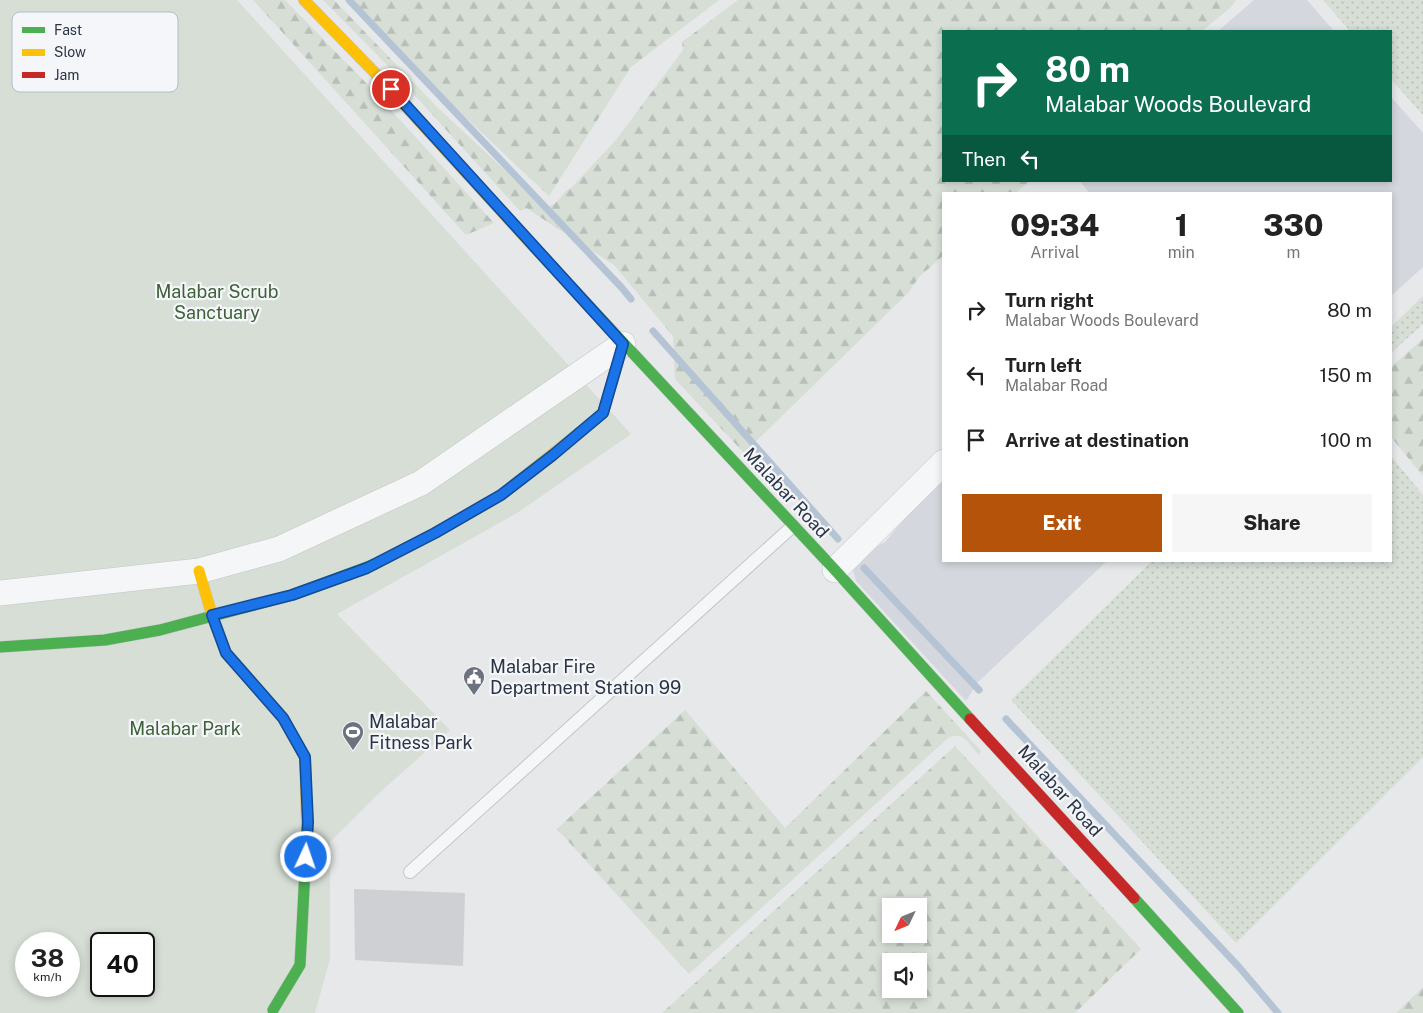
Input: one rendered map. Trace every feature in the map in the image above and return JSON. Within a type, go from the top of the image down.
[{"type":"main road","name":"Malabar Road","points":[[304,0],[378,76],[623,344],[835,570],[1238,1013]]},
{"type":"main road","points":[[0,647],[105,640],[160,630],[292,595],[367,568],[435,533],[501,495],[603,413],[623,344]]},
{"type":"main road","points":[[199,571],[226,653],[283,718],[305,757],[308,822],[300,965],[273,1010]]},
{"type":"street","points":[[0,592],[199,571],[279,549],[420,483],[623,344]]},
{"type":"street","points":[[835,570],[942,464]]},
{"type":"lane","points":[[410,872],[793,526]]},
{"type":"shaded area","points":[[1254,0],[1307,0],[1333,30],[1219,30]]},
{"type":"shaded area","points":[[1392,98],[1423,133],[1423,267],[1392,295],[1392,192],[1088,192],[1081,182],[1392,182]]},
{"type":"shaded area","points":[[942,474],[942,562],[1106,562],[978,682],[966,701],[856,581],[853,569],[867,551],[885,542]]},
{"type":"green space","points":[[0,0],[237,0],[631,434],[517,513],[337,614],[450,730],[379,793],[330,842],[330,959],[315,1013],[0,1013]]},
{"type":"green space","points":[[253,0],[285,0],[368,85],[494,223],[466,235]]},
{"type":"green space","points":[[323,0],[334,0],[438,108],[541,204],[551,206],[571,188],[616,140],[683,50],[682,42],[738,0],[1236,0],[1231,7],[1203,30],[942,30],[942,182],[1028,182],[1017,192],[942,192],[942,257],[919,277],[909,292],[744,453],[675,379],[673,336],[614,265],[526,208],[520,211],[389,67]]},
{"type":"green space","points":[[351,0],[719,0],[631,67],[549,196],[447,100]]},
{"type":"green space","points":[[1323,0],[1423,0],[1423,115],[1392,80],[1392,30],[1349,30]]},
{"type":"green space","points":[[1423,296],[1423,324],[1392,352],[1392,326]]},
{"type":"green space","points":[[1423,339],[1423,476],[1392,438],[1392,366]]},
{"type":"green space","points":[[1392,457],[1423,495],[1423,757],[1236,943],[1011,700],[1151,562],[1392,562]]},
{"type":"green space","points":[[926,691],[981,751],[979,755],[962,737],[953,736],[948,738],[689,974],[557,829],[685,710],[785,828]]},
{"type":"green space","points":[[955,746],[1141,949],[1075,1013],[662,1013]]},
{"type":"green space","points":[[1423,987],[1423,1013],[1396,1013]]},
{"type":"building","points":[[353,728],[354,737],[347,738],[345,731]]},
{"type":"building","points":[[354,889],[465,893],[463,966],[355,960]]},
{"type":"waterway","points":[[349,0],[631,299]]},
{"type":"waterway","points":[[653,331],[838,539]]},
{"type":"waterway","points":[[864,568],[979,690]]},
{"type":"waterway","points":[[1006,719],[1239,967],[1278,1013]]},
{"type":"traffic: fast","points":[[534,247],[835,570],[970,719]]},
{"type":"traffic: fast","points":[[0,647],[105,640],[160,630],[292,595],[375,564]]},
{"type":"traffic: fast","points":[[273,1010],[300,965],[307,832]]},
{"type":"traffic: fast","points":[[1134,898],[1238,1013]]},
{"type":"traffic: slow","points":[[304,0],[378,76],[534,247]]},
{"type":"traffic: slow","points":[[375,564],[435,533],[501,495],[579,433]]},
{"type":"traffic: slow","points":[[199,571],[226,653],[283,718],[305,757],[307,832]]},
{"type":"traffic: jam","points":[[579,433],[603,413],[623,344]]},
{"type":"traffic: jam","points":[[970,719],[1134,898]]},
{"type":"place","name":"Malabar Fire Department Station 99","points":[[474,696]]},
{"type":"place","name":"Malabar Fitness Park","points":[[353,751]]},
{"type":"route","points":[[306,857],[308,822],[305,757],[283,718],[226,653],[212,615],[292,595],[367,568],[435,533],[501,495],[603,413],[623,344],[391,89]]},
{"type":"park label","name":"Malabar Scrub Sanctuary","points":[[217,302]]},
{"type":"park label","name":"Malabar Park","points":[[185,729]]}]
